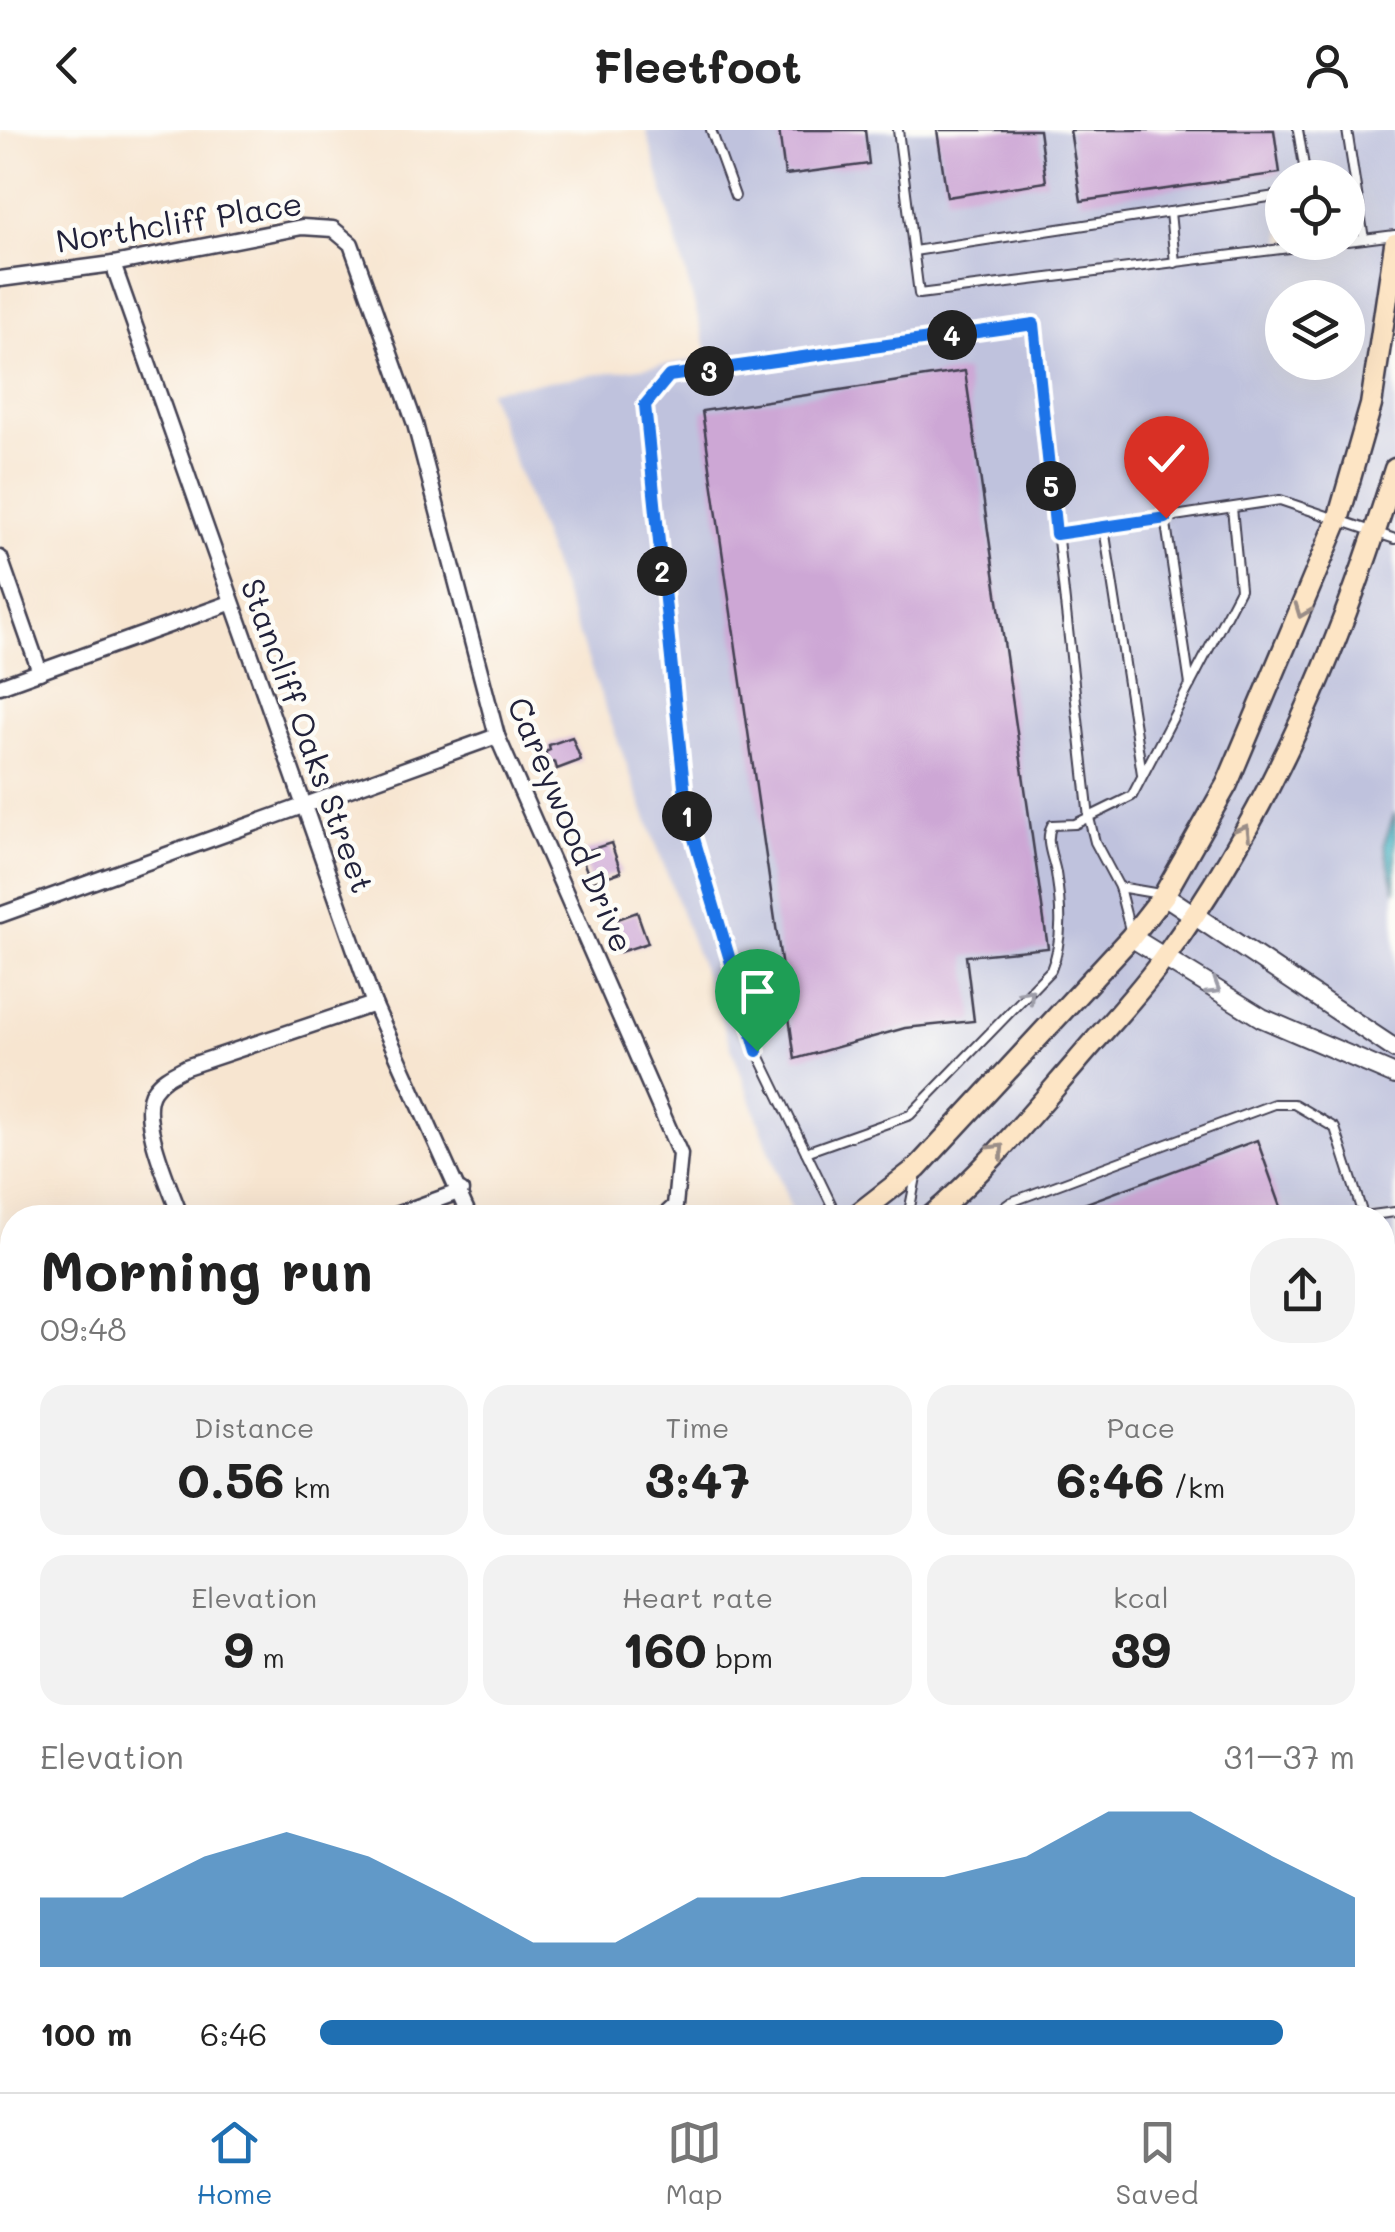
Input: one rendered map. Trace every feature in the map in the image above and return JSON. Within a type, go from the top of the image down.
[{"type":"main road","points":[[870,1205],[918,1168],[1131,937],[1164,895],[1227,784],[1338,520],[1370,405],[1395,244]]},
{"type":"main road","points":[[941,1205],[1026,1121],[1165,958],[1194,915],[1256,811],[1315,694],[1358,588],[1385,536],[1395,470]]},
{"type":"street","name":"Northcliff Place","points":[[0,279],[113,264],[302,227],[333,229],[351,244],[415,424]]},
{"type":"street","name":"Stancliff Oaks Street","points":[[113,264],[374,1004],[466,1205]]},
{"type":"street","name":"Careywood Drive","points":[[415,424],[497,736],[669,1123],[680,1154],[675,1205]]},
{"type":"street","points":[[0,558],[40,672]]},
{"type":"street","points":[[0,686],[230,603]]},
{"type":"street","points":[[0,915],[497,736]]},
{"type":"street","points":[[1164,895],[1395,1049]]},
{"type":"street","points":[[1131,937],[1262,1018],[1395,1075]]},
{"type":"street","points":[[177,1205],[147,1112],[152,1092],[186,1067],[374,1004]]},
{"type":"street","points":[[423,1205],[461,1191]]},
{"type":"lane","points":[[711,130],[735,196]]},
{"type":"lane","points":[[898,130],[919,294],[1265,251]]},
{"type":"lane","points":[[1298,130],[1303,160]]},
{"type":"lane","points":[[1347,130],[1352,160]]},
{"type":"lane","points":[[914,252],[1265,198]]},
{"type":"lane","points":[[1170,212],[1175,263]]},
{"type":"lane","points":[[1365,239],[1395,236]]},
{"type":"lane","points":[[832,1205],[757,1051],[687,815],[645,405],[669,376],[1034,324],[1089,818],[1095,842],[1119,887],[1131,937]]},
{"type":"lane","points":[[1056,534],[1280,500],[1385,536]]},
{"type":"lane","points":[[806,1152],[910,1115],[1051,970],[1061,946],[1061,933],[1047,835],[1052,825],[1089,818],[1132,796],[1240,589],[1232,508]]},
{"type":"lane","points":[[1166,518],[1190,685]]},
{"type":"lane","points":[[1104,528],[1142,774]]},
{"type":"lane","points":[[1119,887],[1164,895]]},
{"type":"lane","points":[[1007,1205],[1274,1104],[1294,1104],[1335,1128],[1360,1205]]},
{"type":"lane","points":[[910,1205],[918,1168]]},
{"type":"shaded area","points":[[646,130],[1395,130],[1395,1205],[790,1205],[488,390],[709,358]]},
{"type":"water","points":[[1395,813],[1395,891],[1384,844]]},
{"type":"building","points":[[779,130],[865,130],[869,164],[785,175]]},
{"type":"building","points":[[937,130],[1039,130],[1046,182],[947,197]]},
{"type":"building","points":[[1070,130],[1274,130],[1278,160],[1265,160],[1265,175],[1081,201]]},
{"type":"building","points":[[965,371],[1048,948],[966,956],[974,1021],[905,1028],[795,1059],[702,411]]},
{"type":"building","points":[[572,737],[581,760],[557,769],[545,752],[550,750],[549,745]]},
{"type":"building","points":[[611,843],[621,872],[591,882],[580,853]]},
{"type":"building","points":[[637,912],[648,943],[620,952],[607,923]]},
{"type":"building","points":[[1257,1140],[1280,1205],[1081,1205]]},
{"type":"route","points":[[757,1051],[687,815],[645,405],[652,394],[669,376],[1034,324],[1056,534],[1166,518]]}]
